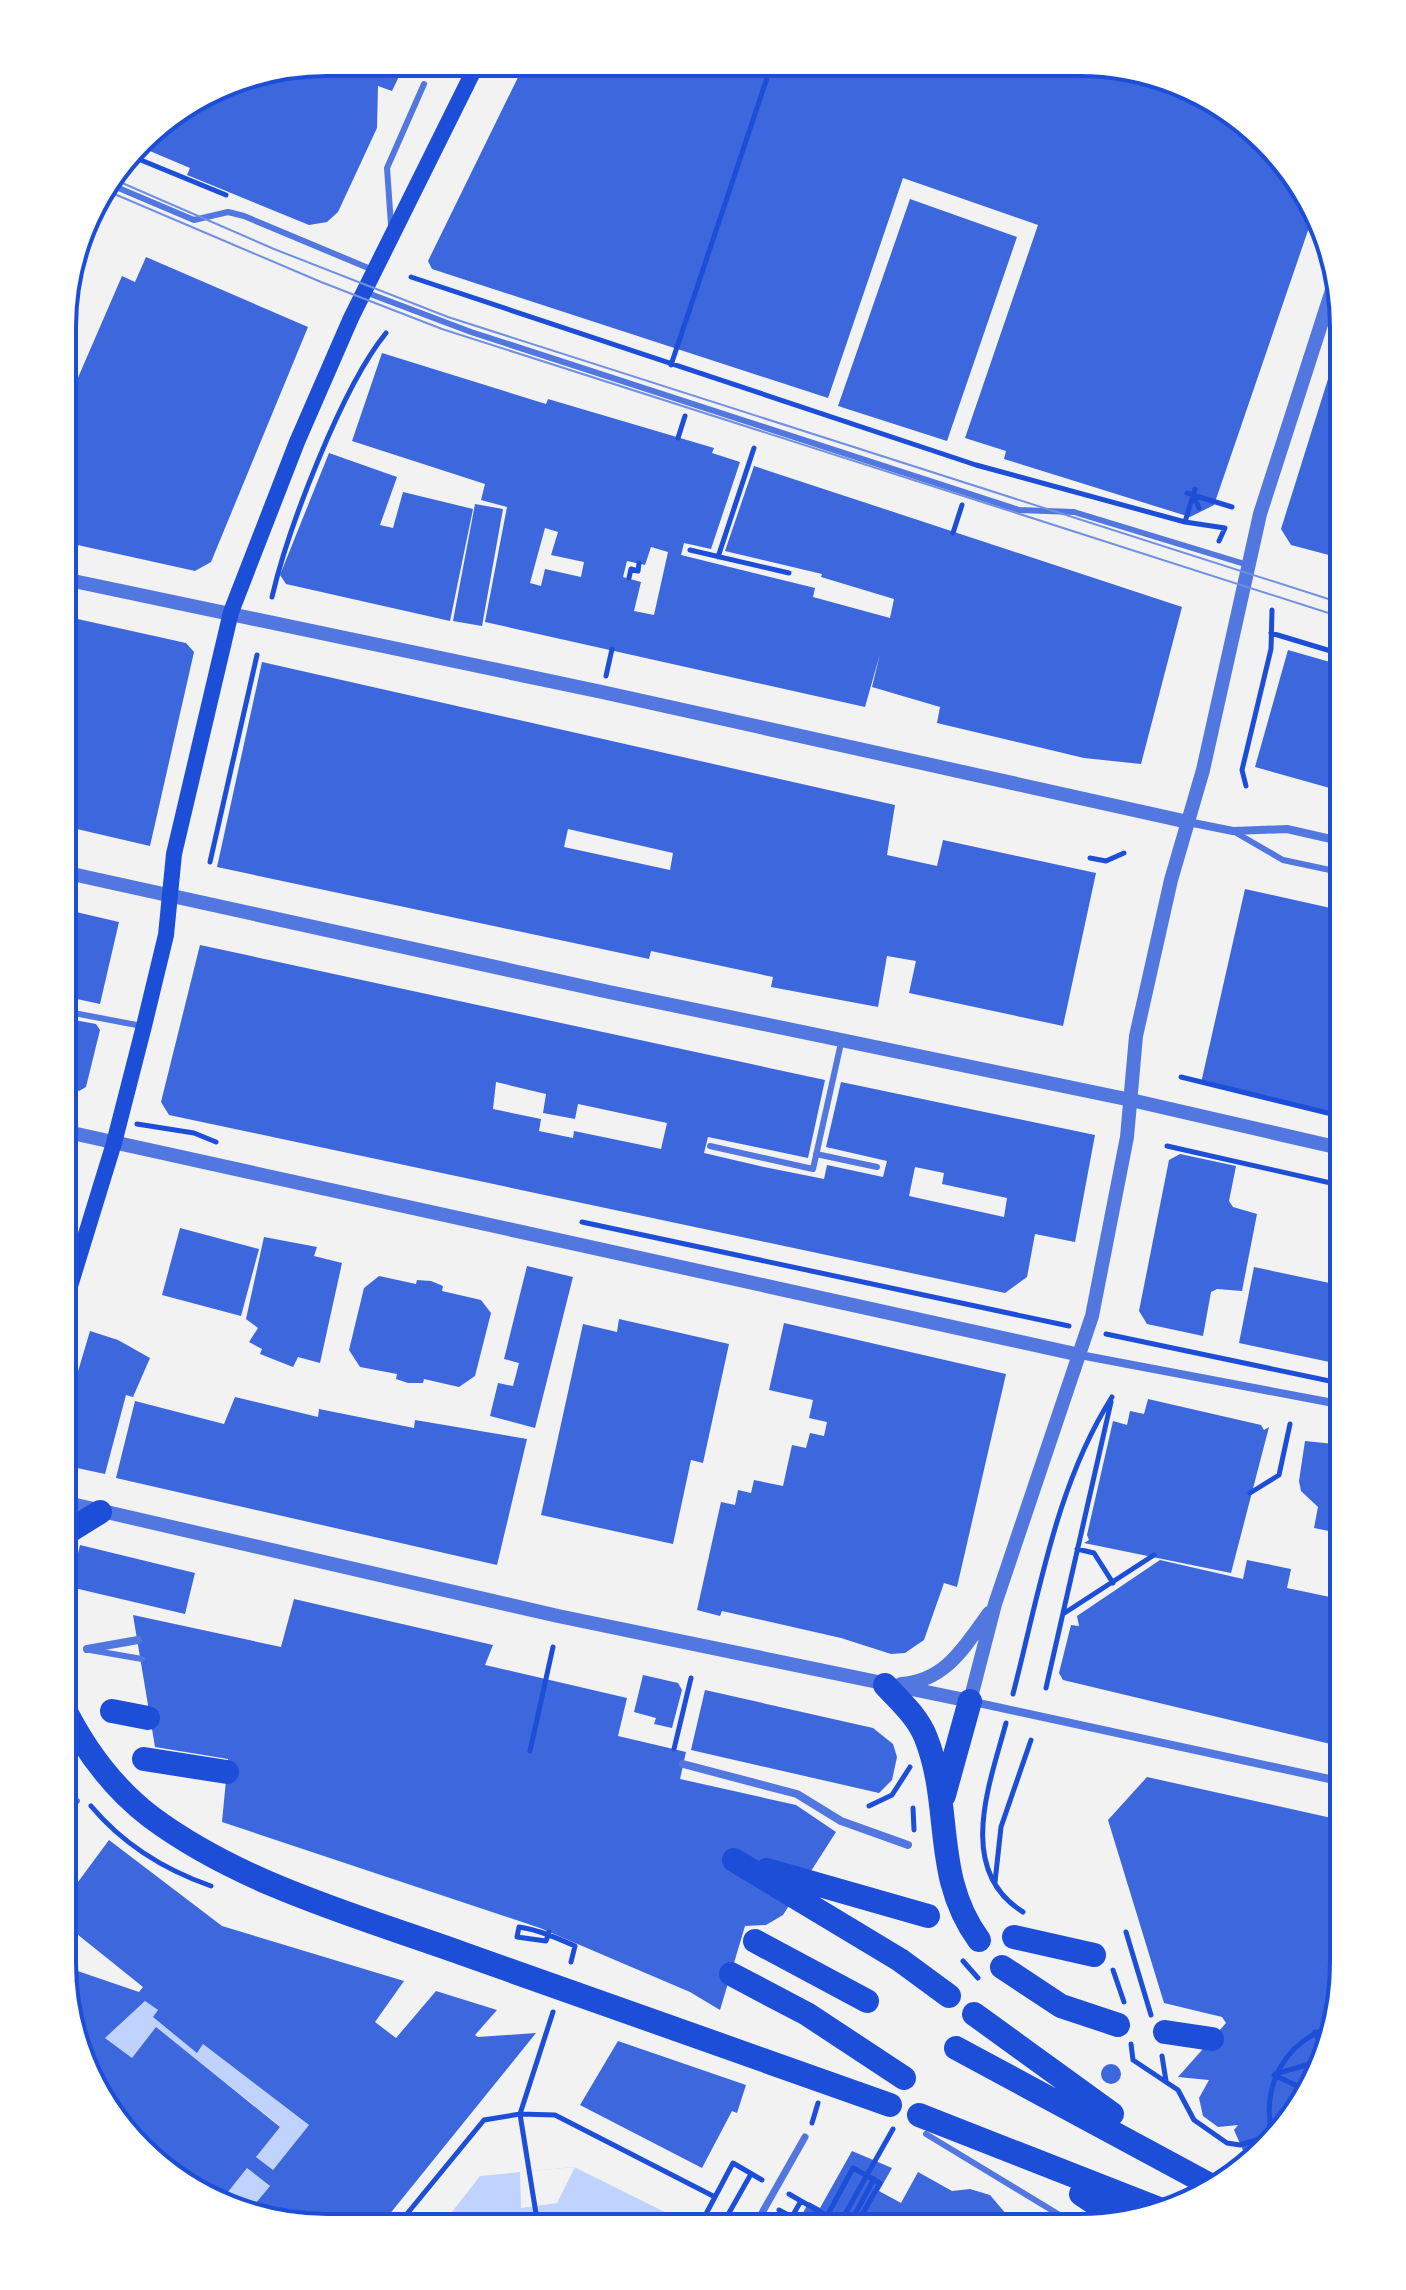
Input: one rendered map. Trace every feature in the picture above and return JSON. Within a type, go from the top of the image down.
[{"type":"highway","points":[[76,1527],[100,1512]]},
{"type":"highway","points":[[885,1685],[911,1712],[926,1735],[936,1769],[945,1858],[951,1884],[960,1909],[979,1940]]},
{"type":"highway","points":[[940,1809],[970,1701]]},
{"type":"highway","points":[[112,1711],[148,1718]]},
{"type":"highway","points":[[76,1729],[115,1785],[172,1831],[230,1863],[314,1901],[890,2105]]},
{"type":"highway","points":[[144,1759],[227,1772]]},
{"type":"highway","points":[[928,1916],[734,1860],[900,1960],[949,1996]]},
{"type":"highway","points":[[1014,1937],[1102,1959]]},
{"type":"highway","points":[[755,1941],[867,2001]]},
{"type":"highway","points":[[1002,1967],[1061,2006],[1125,2023]]},
{"type":"highway","points":[[731,1974],[807,2014],[904,2078]]},
{"type":"highway","points":[[974,2014],[1112,2114]]},
{"type":"highway","points":[[1160,2029],[1212,2039]]},
{"type":"highway","points":[[956,2048],[1203,2181]]},
{"type":"highway","points":[[922,2124],[1146,2204]]},
{"type":"highway","points":[[1081,2194],[1107,2212]]},
{"type":"main road","points":[[76,1267],[114,1143],[166,935],[174,854],[231,612],[297,442],[374,271],[471,76]]},
{"type":"street","points":[[970,1701],[995,1604],[1092,1316],[1126,1145],[1136,1036],[1171,880],[1203,770],[1260,514],[1328,301]]},
{"type":"street","points":[[76,581],[231,612],[1188,822],[1233,831],[1287,829],[1330,839]]},
{"type":"street","points":[[76,875],[1131,1100],[1330,1146]]},
{"type":"street","points":[[76,1134],[1080,1355],[1329,1402]]},
{"type":"street","points":[[76,1506],[558,1616],[1329,1779]]},
{"type":"street","points":[[885,1685],[932,1678],[961,1652],[995,1604]]},
{"type":"street","points":[[87,1649],[138,1640]]},
{"type":"street","points":[[683,1764],[797,1794],[841,1821],[908,1845]]},
{"type":"street","points":[[762,2214],[805,2137]]},
{"type":"lane","points":[[393,233],[386,187],[387,168],[424,84]]},
{"type":"lane","points":[[118,188],[194,220],[228,212],[244,216],[374,271]]},
{"type":"lane","points":[[365,292],[471,332],[1019,510],[1074,512],[1248,565]]},
{"type":"lane","points":[[1233,831],[1283,860],[1330,870]]},
{"type":"lane","points":[[76,1013],[144,1026]]},
{"type":"lane","points":[[710,1146],[813,1169],[842,1039]]},
{"type":"lane","points":[[816,1154],[877,1167]]},
{"type":"lane","points":[[87,1649],[142,1659]]},
{"type":"lane","points":[[922,2124],[1060,2214]]},
{"type":"path","points":[[671,365],[768,76]]},
{"type":"path","points":[[411,277],[976,465],[1185,522],[1225,528]]},
{"type":"path","points":[[272,597],[278,569],[330,437],[371,350],[386,333]]},
{"type":"path","points":[[718,557],[754,448]]},
{"type":"path","points":[[953,533],[967,493]]},
{"type":"path","points":[[1185,522],[1192,493]]},
{"type":"path","points":[[1192,493],[1232,507]]},
{"type":"path","points":[[1192,493],[1199,508]]},
{"type":"path","points":[[690,550],[789,573]]},
{"type":"path","points":[[629,578],[631,569],[638,571],[639,563]]},
{"type":"path","points":[[1246,786],[1242,770],[1271,649],[1272,610]]},
{"type":"path","points":[[1271,633],[1330,651]]},
{"type":"path","points":[[210,862],[257,655]]},
{"type":"path","points":[[1090,858],[1106,861],[1124,853]]},
{"type":"path","points":[[1181,1077],[1330,1113]]},
{"type":"path","points":[[162,1126],[194,1133],[226,1146]]},
{"type":"path","points":[[1167,1146],[1329,1183]]},
{"type":"path","points":[[580,1221],[1018,1315]]},
{"type":"path","points":[[1141,1341],[1329,1381]]},
{"type":"path","points":[[1010,1705],[1058,1523],[1089,1433],[1112,1397],[1046,1688]]},
{"type":"path","points":[[1250,1493],[1279,1475],[1290,1424]]},
{"type":"path","points":[[1077,1549],[1094,1553],[1113,1583]]},
{"type":"path","points":[[1062,1615],[1154,1555]]},
{"type":"path","points":[[530,1751],[553,1647]]},
{"type":"path","points":[[674,1749],[691,1678]]},
{"type":"path","points":[[1006,1721],[981,1835],[995,1883],[1001,1893],[1026,1914]]},
{"type":"path","points":[[995,1883],[997,1852],[1007,1807],[1031,1740]]},
{"type":"path","points":[[869,1806],[892,1795],[912,1762]]},
{"type":"path","points":[[86,1801],[120,1835],[160,1863]]},
{"type":"path","points":[[549,1932],[546,1941],[517,1937],[519,1927],[533,1929],[575,1946],[571,1962]]},
{"type":"path","points":[[1126,1932],[1160,2029]]},
{"type":"path","points":[[1102,1959],[1125,2023],[1133,2060],[1178,2090],[1204,2129],[1227,2143],[1240,2145],[1257,2140]]},
{"type":"path","points":[[536,2214],[520,2114],[553,2012]]},
{"type":"path","points":[[1271,2125],[1268,2111],[1274,2075],[1289,2052],[1320,2031]]},
{"type":"path","points":[[1315,2033],[1319,2035]]},
{"type":"path","points":[[1315,2033],[1318,2040]]},
{"type":"path","points":[[1274,2075],[1309,2063]]},
{"type":"path","points":[[1274,2075],[1297,2086]]},
{"type":"path","points":[[407,2214],[484,2120],[520,2114],[555,2115],[715,2197]]},
{"type":"path","points":[[706,2214],[733,2163],[751,2174],[728,2214]]},
{"type":"path","points":[[828,2214],[853,2168],[880,2183],[862,2214]]},
{"type":"path","points":[[855,2214],[874,2179]]},
{"type":"path","points":[[845,2214],[856,2194]]},
{"type":"path","points":[[801,2201],[824,2214]]},
{"type":"path","points":[[768,2204],[786,2214]]},
{"type":"water","points":[[145,2001],[158,2010],[154,2016],[197,2052],[203,2044],[309,2125],[273,2170],[256,2157],[280,2126],[156,2028],[132,2058],[105,2038]]},
{"type":"water","points":[[574,2167],[669,2214],[450,2214],[480,2176]]},
{"type":"water","points":[[247,2168],[270,2186],[256,2203],[227,2193]]},
{"type":"pier","points":[[575,2167],[557,2203],[521,2208],[520,2172]]},
{"type":"building","points":[[399,76],[392,91],[378,86],[377,128],[338,212],[327,222],[309,225],[187,175],[190,168],[148,150],[174,128],[216,102],[246,89],[294,78]]},
{"type":"building","points":[[519,76],[1112,78],[1175,95],[1232,128],[1257,149],[1278,174],[1309,227],[1214,505],[1190,517],[1004,459],[1006,451],[965,438],[1038,225],[903,178],[828,398],[432,269],[428,261]]},
{"type":"building","points":[[910,199],[1017,237],[947,441],[838,406]]},
{"type":"building","points":[[146,257],[308,327],[211,562],[195,571],[76,545],[76,382],[122,276],[135,282]]},
{"type":"building","points":[[382,353],[546,404],[548,399],[714,448],[712,453],[740,462],[711,549],[684,543],[681,555],[815,588],[813,597],[890,618],[894,599],[821,577],[822,574],[725,551],[754,466],[1182,607],[1141,764],[1084,758],[937,723],[940,707],[872,687],[880,654],[865,707],[485,622],[507,507],[481,500],[485,484],[352,441]],"holes":[[[545,528],[558,532],[551,555],[584,562],[581,577],[545,569],[541,586],[530,583]],[[651,547],[668,552],[654,615],[634,611],[641,582],[623,577],[627,561],[645,565]]]},
{"type":"building","points":[[1330,373],[1330,555],[1291,545],[1281,529]]},
{"type":"building","points":[[329,453],[397,477],[380,525],[393,528],[403,492],[473,509],[450,621],[286,584],[280,575]]},
{"type":"building","points":[[475,504],[503,509],[482,626],[453,621]]},
{"type":"building","points":[[76,619],[186,643],[194,652],[150,846],[76,829]]},
{"type":"building","points":[[1288,650],[1330,662],[1330,788],[1255,767]]},
{"type":"building","points":[[262,662],[895,805],[887,855],[937,866],[943,840],[1096,873],[1063,1026],[909,993],[916,961],[887,956],[878,1007],[771,987],[773,977],[651,951],[649,959],[217,867]],"holes":[[[568,829],[673,853],[670,870],[564,847]]]},
{"type":"building","points":[[1245,889],[1330,908],[1330,1111],[1201,1083]]},
{"type":"building","points":[[76,912],[119,922],[100,1004],[76,999]]},
{"type":"building","points":[[200,945],[825,1080],[808,1158],[708,1137],[704,1153],[764,1167],[824,1179],[827,1165],[883,1177],[887,1161],[826,1147],[841,1082],[1095,1135],[1075,1242],[1035,1234],[1027,1277],[1005,1293],[169,1115],[161,1102]],"holes":[[[496,1082],[546,1094],[543,1113],[575,1119],[578,1104],[667,1123],[661,1149],[574,1131],[573,1138],[539,1131],[541,1119],[493,1109]],[[915,1167],[944,1173],[942,1184],[1007,1198],[1004,1217],[909,1196]]]},
{"type":"building","points":[[76,1020],[96,1024],[100,1030],[86,1087],[76,1090]]},
{"type":"building","points":[[1180,1154],[1236,1166],[1229,1201],[1233,1207],[1257,1214],[1242,1291],[1217,1289],[1211,1292],[1203,1336],[1147,1324],[1139,1311],[1169,1160]]},
{"type":"building","points":[[180,1228],[259,1249],[241,1316],[162,1295]]},
{"type":"building","points":[[264,1237],[317,1247],[314,1256],[342,1263],[320,1363],[298,1357],[293,1367],[260,1354],[262,1349],[249,1342],[258,1328],[246,1319]]},
{"type":"building","points":[[527,1266],[573,1277],[535,1428],[490,1416],[498,1383],[513,1386],[519,1363],[504,1359]]},
{"type":"building","points":[[1254,1267],[1329,1283],[1329,1362],[1239,1343]]},
{"type":"building","points":[[379,1276],[416,1284],[417,1280],[431,1281],[443,1286],[442,1291],[481,1300],[491,1313],[475,1376],[459,1387],[424,1379],[423,1383],[408,1383],[396,1379],[397,1374],[360,1367],[349,1350],[364,1288]]},
{"type":"building","points":[[619,1319],[729,1344],[703,1463],[691,1460],[673,1544],[541,1515],[583,1324],[617,1332]]},
{"type":"building","points":[[784,1323],[1006,1374],[957,1587],[944,1583],[924,1640],[905,1653],[891,1654],[841,1638],[722,1611],[720,1616],[697,1610],[721,1502],[735,1505],[738,1490],[751,1493],[754,1480],[783,1486],[792,1445],[806,1448],[810,1433],[824,1436],[827,1422],[809,1418],[813,1400],[769,1390]]},
{"type":"building","points":[[90,1331],[118,1340],[150,1358],[133,1397],[126,1395],[105,1474],[76,1468],[76,1378]]},
{"type":"building","points":[[235,1397],[318,1417],[319,1409],[414,1428],[415,1420],[527,1439],[497,1565],[116,1478],[135,1401],[224,1424]]},
{"type":"building","points":[[1148,1399],[1261,1425],[1264,1430],[1269,1427],[1231,1573],[1084,1543],[1089,1540],[1087,1535],[1113,1421],[1127,1425],[1130,1411],[1144,1414]]},
{"type":"building","points":[[1305,1441],[1329,1443],[1329,1531],[1314,1528],[1318,1507],[1301,1491],[1299,1481]]},
{"type":"building","points":[[80,1545],[195,1573],[185,1614],[76,1588],[76,1562]]},
{"type":"building","points":[[1160,1560],[1243,1579],[1247,1560],[1291,1569],[1287,1588],[1329,1597],[1329,1744],[1063,1680],[1059,1673],[1071,1625],[1079,1626],[1077,1616]]},
{"type":"building","points":[[294,1599],[493,1645],[485,1665],[627,1698],[618,1736],[686,1752],[680,1779],[796,1805],[836,1832],[783,1915],[766,1925],[745,1926],[720,2010],[690,1992],[540,1928],[222,1822],[228,1759],[155,1747],[133,1615],[281,1647]]},
{"type":"building","points":[[643,1675],[678,1683],[682,1690],[672,1728],[654,1724],[656,1718],[634,1712]]},
{"type":"building","points":[[705,1690],[873,1728],[893,1744],[897,1757],[892,1780],[879,1793],[691,1750]]},
{"type":"building","points":[[1147,1777],[1329,1817],[1329,1980],[1317,2044],[1288,2103],[1244,2153],[1234,2130],[1238,2125],[1218,2127],[1203,2116],[1199,2098],[1209,2080],[1178,2077],[1226,2023],[1222,2017],[1164,2003],[1108,1820]]},
{"type":"building","points":[[109,1840],[222,1926],[404,1981],[375,2022],[396,2038],[436,1991],[497,2010],[475,2035],[478,2037],[536,2033],[390,2214],[294,2212],[256,2203],[270,2186],[247,2168],[227,2193],[201,2180],[149,2141],[110,2089],[89,2044],[78,1996],[76,1971],[139,1992],[143,1987],[76,1933],[76,1881]],"holes":[[[145,2001],[158,2010],[153,2017],[197,2053],[203,2044],[309,2125],[273,2170],[256,2157],[280,2127],[156,2027],[132,2058],[105,2038]]]},
{"type":"building","points":[[618,2041],[746,2085],[737,2113],[732,2111],[702,2168],[580,2105]]},
{"type":"building","points":[[1111,2064],[1118,2067],[1121,2074],[1118,2081],[1111,2084],[1104,2081],[1101,2074],[1104,2067]]},
{"type":"building","points":[[852,2151],[892,2168],[879,2191],[901,2203],[918,2172],[952,2191],[970,2189],[990,2195],[1006,2214],[802,2214],[809,2202],[820,2208]]},
{"type":"tram line","points":[[121,183],[274,249],[448,317],[1330,599]]},
{"type":"tram line","points":[[114,194],[321,282],[442,329],[1330,613]]}]
